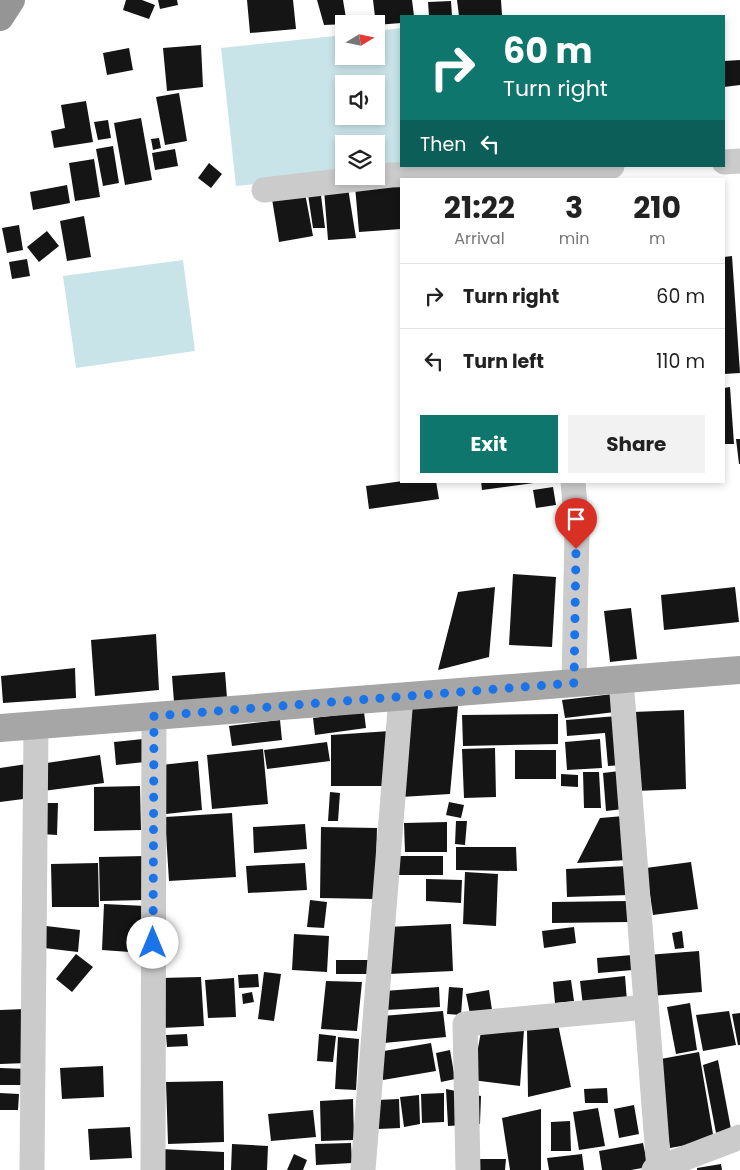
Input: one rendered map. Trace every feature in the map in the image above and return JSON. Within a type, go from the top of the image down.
[{"type":"highway","points":[[0,17],[11,0]]},
{"type":"main road","points":[[0,728],[740,670]]},
{"type":"street","points":[[725,162],[740,161]]},
{"type":"street","points":[[264,190],[391,175],[587,167]]},
{"type":"street","points":[[573,483],[577,530],[574,683]]},
{"type":"street","points":[[621,680],[657,1170],[740,1137]]},
{"type":"street","points":[[363,1170],[401,697]]},
{"type":"street","points":[[153,1170],[154,716]]},
{"type":"street","points":[[32,1170],[36,725]]},
{"type":"street","points":[[468,1170],[465,1024],[646,1007]]},
{"type":"water","points":[[400,28],[400,166],[385,169],[385,135],[335,135],[335,176],[236,186],[221,48],[335,36],[335,65],[385,65],[385,30]]},
{"type":"water","points":[[183,260],[195,351],[76,368],[63,276]]},
{"type":"building","points":[[126,0],[142,0],[155,5],[149,19],[123,10]]},
{"type":"building","points":[[158,0],[177,0],[178,5],[160,9]]},
{"type":"building","points":[[247,0],[293,0],[296,29],[250,33]]},
{"type":"building","points":[[317,0],[343,0],[346,15],[335,15],[335,25],[324,25]]},
{"type":"building","points":[[373,0],[412,0],[414,15],[400,15],[400,23],[385,24],[385,15],[375,15]]},
{"type":"building","points":[[457,0],[501,0],[502,15],[459,15]]},
{"type":"building","points":[[451,1],[452,15],[429,15],[428,2]]},
{"type":"building","points":[[201,45],[203,87],[167,91],[163,48]]},
{"type":"building","points":[[129,48],[133,70],[107,75],[103,53]]},
{"type":"building","points":[[740,60],[740,85],[725,87],[725,61]]},
{"type":"building","points":[[179,93],[187,141],[165,145],[156,97]]},
{"type":"building","points":[[86,101],[93,142],[54,148],[51,131],[65,128],[61,105]]},
{"type":"building","points":[[141,118],[152,180],[125,185],[114,123]]},
{"type":"building","points":[[108,120],[111,138],[98,140],[94,122]]},
{"type":"building","points":[[159,138],[161,148],[153,150],[151,139]]},
{"type":"building","points":[[113,146],[119,183],[103,186],[96,149]]},
{"type":"building","points":[[175,149],[178,166],[155,170],[152,153]]},
{"type":"building","points":[[94,159],[100,197],[75,201],[69,163]]},
{"type":"building","points":[[209,163],[222,174],[211,188],[198,178]]},
{"type":"building","points":[[400,183],[400,229],[359,232],[355,186]]},
{"type":"building","points":[[67,185],[70,203],[33,210],[30,192]]},
{"type":"building","points":[[320,187],[325,228],[313,228],[307,188]]},
{"type":"building","points":[[348,188],[356,238],[328,240],[324,190]]},
{"type":"building","points":[[305,193],[313,236],[279,242],[272,199]]},
{"type":"building","points":[[84,216],[91,257],[67,261],[60,221]]},
{"type":"building","points":[[19,225],[23,250],[7,253],[2,228]]},
{"type":"building","points":[[47,231],[59,246],[39,262],[27,247]]},
{"type":"building","points":[[732,256],[740,373],[725,374],[725,257]]},
{"type":"building","points":[[27,259],[30,276],[12,279],[9,262]]},
{"type":"building","points":[[730,387],[734,444],[725,444],[725,388]]},
{"type":"building","points":[[736,439],[740,439],[740,464],[739,464]]},
{"type":"building","points":[[400,481],[400,483],[436,483],[439,499],[369,509],[366,486]]},
{"type":"building","points":[[481,483],[534,483],[482,490]]},
{"type":"building","points":[[553,487],[556,505],[536,508],[533,490]]},
{"type":"building","points":[[513,574],[556,577],[552,647],[509,645]]},
{"type":"building","points":[[495,587],[489,657],[438,670],[458,592]]},
{"type":"building","points":[[735,587],[739,622],[664,630],[661,595]]},
{"type":"building","points":[[631,608],[637,659],[610,662],[604,611]]},
{"type":"building","points":[[156,634],[159,690],[95,696],[91,640]]},
{"type":"building","points":[[75,668],[76,698],[3,703],[1,676]]},
{"type":"building","points":[[225,672],[227,698],[174,702],[172,676]]},
{"type":"building","points":[[613,694],[615,712],[565,718],[562,700]]},
{"type":"building","points":[[458,706],[450,794],[401,797],[410,707]]},
{"type":"building","points":[[684,710],[686,789],[635,791],[633,712]]},
{"type":"building","points":[[364,712],[366,728],[315,735],[313,718]]},
{"type":"building","points":[[558,714],[558,744],[463,746],[462,715]]},
{"type":"building","points":[[618,716],[622,765],[608,766],[605,733],[567,736],[566,720]]},
{"type":"building","points":[[280,720],[282,740],[232,746],[229,726]]},
{"type":"building","points":[[390,731],[390,786],[331,786],[331,735]]},
{"type":"building","points":[[143,739],[145,762],[116,765],[114,742]]},
{"type":"building","points":[[600,739],[602,768],[567,770],[565,742]]},
{"type":"building","points":[[327,742],[330,761],[267,769],[264,750]]},
{"type":"building","points":[[495,748],[496,797],[464,798],[462,749]]},
{"type":"building","points":[[263,749],[268,804],[212,809],[207,755]]},
{"type":"building","points":[[515,750],[556,750],[556,779],[515,779]]},
{"type":"building","points":[[100,755],[104,783],[43,791],[40,764]]},
{"type":"building","points":[[198,761],[202,810],[166,814],[161,765]]},
{"type":"building","points":[[27,764],[31,798],[0,802],[0,768]]},
{"type":"building","points":[[619,771],[623,809],[606,811],[603,773]]},
{"type":"building","points":[[583,772],[599,772],[601,808],[584,808]]},
{"type":"building","points":[[561,774],[578,775],[578,787],[561,786]]},
{"type":"building","points":[[140,786],[141,830],[94,831],[94,787]]},
{"type":"building","points":[[330,792],[340,793],[338,821],[328,821]]},
{"type":"building","points":[[449,802],[464,805],[461,818],[446,815]]},
{"type":"building","points":[[43,803],[58,803],[57,835],[41,834]]},
{"type":"building","points":[[232,813],[236,877],[169,881],[165,817]]},
{"type":"building","points":[[624,816],[627,860],[577,863],[600,818]]},
{"type":"building","points":[[456,821],[467,821],[465,845],[455,844]]},
{"type":"building","points":[[447,822],[447,852],[405,852],[404,823]]},
{"type":"building","points":[[305,824],[307,849],[254,853],[253,827]]},
{"type":"building","points":[[321,827],[377,828],[375,899],[320,898]]},
{"type":"building","points":[[456,847],[516,847],[517,871],[456,870]]},
{"type":"building","points":[[146,856],[146,900],[100,901],[99,857]]},
{"type":"building","points":[[398,856],[443,856],[443,875],[398,875]]},
{"type":"building","points":[[691,862],[698,909],[653,915],[646,868]]},
{"type":"building","points":[[98,863],[99,907],[52,907],[51,864]]},
{"type":"building","points":[[305,863],[307,890],[248,893],[246,866]]},
{"type":"building","points":[[628,866],[629,895],[567,897],[566,869]]},
{"type":"building","points":[[465,872],[498,874],[496,926],[463,924]]},
{"type":"building","points":[[426,879],[462,880],[461,903],[426,901]]},
{"type":"building","points":[[310,900],[327,902],[324,928],[307,927]]},
{"type":"building","points":[[628,901],[628,922],[552,923],[552,902]]},
{"type":"building","points":[[104,904],[146,906],[144,953],[102,950]]},
{"type":"building","points":[[451,924],[453,971],[389,974],[387,927]]},
{"type":"building","points":[[46,926],[80,930],[78,952],[44,948]]},
{"type":"building","points":[[574,927],[576,943],[544,948],[542,931]]},
{"type":"building","points":[[682,931],[684,948],[675,949],[672,933]]},
{"type":"building","points":[[294,934],[329,936],[327,972],[292,970]]},
{"type":"building","points":[[699,951],[702,992],[650,996],[647,955]]},
{"type":"building","points":[[76,954],[93,967],[72,992],[56,979]]},
{"type":"building","points":[[632,955],[633,970],[598,973],[597,958]]},
{"type":"building","points":[[336,960],[373,960],[373,974],[336,974]]},
{"type":"building","points":[[264,972],[281,974],[274,1021],[258,1019]]},
{"type":"building","points":[[258,974],[259,987],[239,988],[238,975]]},
{"type":"building","points":[[625,976],[627,1001],[583,1006],[580,981]]},
{"type":"building","points":[[201,977],[204,1026],[162,1028],[160,978]]},
{"type":"building","points":[[234,978],[236,1017],[208,1018],[205,980]]},
{"type":"building","points":[[571,980],[574,1001],[555,1003],[553,982]]},
{"type":"building","points":[[326,981],[362,982],[357,1031],[321,1029]]},
{"type":"building","points":[[439,987],[440,1007],[385,1010],[384,991]]},
{"type":"building","points":[[449,987],[463,988],[461,1015],[447,1014]]},
{"type":"building","points":[[489,990],[492,1010],[470,1014],[466,994]]},
{"type":"building","points":[[252,992],[254,1002],[243,1004],[242,994]]},
{"type":"building","points":[[690,1003],[697,1050],[676,1054],[667,1007]]},
{"type":"building","points":[[25,1009],[27,1063],[0,1064],[0,1010]]},
{"type":"building","points":[[443,1011],[446,1037],[384,1043],[382,1016]]},
{"type":"building","points":[[729,1011],[736,1045],[703,1051],[696,1015]]},
{"type":"building","points":[[740,1013],[740,1045],[738,1045],[732,1014]]},
{"type":"building","points":[[558,1024],[571,1087],[528,1097],[527,1029]]},
{"type":"building","points":[[524,1030],[520,1086],[472,1080],[481,1032]]},
{"type":"building","points":[[187,1034],[188,1046],[167,1047],[166,1035]]},
{"type":"building","points":[[319,1034],[336,1036],[333,1062],[317,1061]]},
{"type":"building","points":[[338,1037],[359,1039],[356,1090],[335,1089]]},
{"type":"building","points":[[431,1043],[436,1071],[383,1080],[378,1052]]},
{"type":"building","points":[[450,1050],[455,1079],[441,1082],[436,1053]]},
{"type":"building","points":[[699,1052],[714,1140],[670,1148],[655,1060]]},
{"type":"building","points":[[718,1060],[731,1129],[716,1133],[703,1065]]},
{"type":"building","points":[[103,1066],[104,1097],[62,1099],[60,1068]]},
{"type":"building","points":[[0,1068],[27,1069],[26,1085],[0,1085]]},
{"type":"building","points":[[223,1081],[224,1142],[168,1144],[166,1082]]},
{"type":"building","points":[[607,1088],[608,1103],[585,1103],[584,1089]]},
{"type":"building","points":[[446,1089],[481,1096],[480,1124],[448,1126]]},
{"type":"building","points":[[0,1093],[19,1094],[18,1110],[0,1110]]},
{"type":"building","points":[[444,1093],[444,1122],[422,1123],[421,1094]]},
{"type":"building","points":[[419,1095],[420,1124],[404,1127],[400,1097]]},
{"type":"building","points":[[353,1099],[354,1140],[321,1141],[320,1101]]},
{"type":"building","points":[[399,1099],[400,1128],[378,1129],[377,1100]]},
{"type":"building","points":[[634,1105],[639,1134],[619,1138],[614,1109]]},
{"type":"building","points":[[598,1108],[605,1146],[579,1150],[573,1112]]},
{"type":"building","points":[[541,1109],[541,1170],[510,1170],[502,1118]]},
{"type":"building","points":[[313,1110],[316,1137],[271,1141],[268,1114]]},
{"type":"building","points":[[570,1121],[571,1151],[551,1151],[551,1122]]},
{"type":"building","points":[[130,1127],[132,1158],[90,1160],[88,1129]]},
{"type":"building","points":[[351,1143],[352,1163],[316,1165],[315,1144]]},
{"type":"building","points":[[643,1143],[648,1167],[631,1170],[602,1170],[599,1151]]},
{"type":"building","points":[[232,1144],[268,1146],[267,1170],[231,1170]]},
{"type":"building","points":[[161,1149],[224,1152],[224,1170],[160,1170]]},
{"type":"building","points":[[294,1154],[307,1160],[303,1170],[287,1170]]},
{"type":"building","points":[[582,1154],[584,1170],[549,1170],[547,1158]]},
{"type":"building","points":[[478,1159],[506,1159],[505,1170],[477,1170]]},
{"type":"building","points":[[721,1164],[722,1170],[697,1170],[697,1168]]},
{"type":"route","points":[[153,943],[154,716],[574,683],[576,549]]}]
